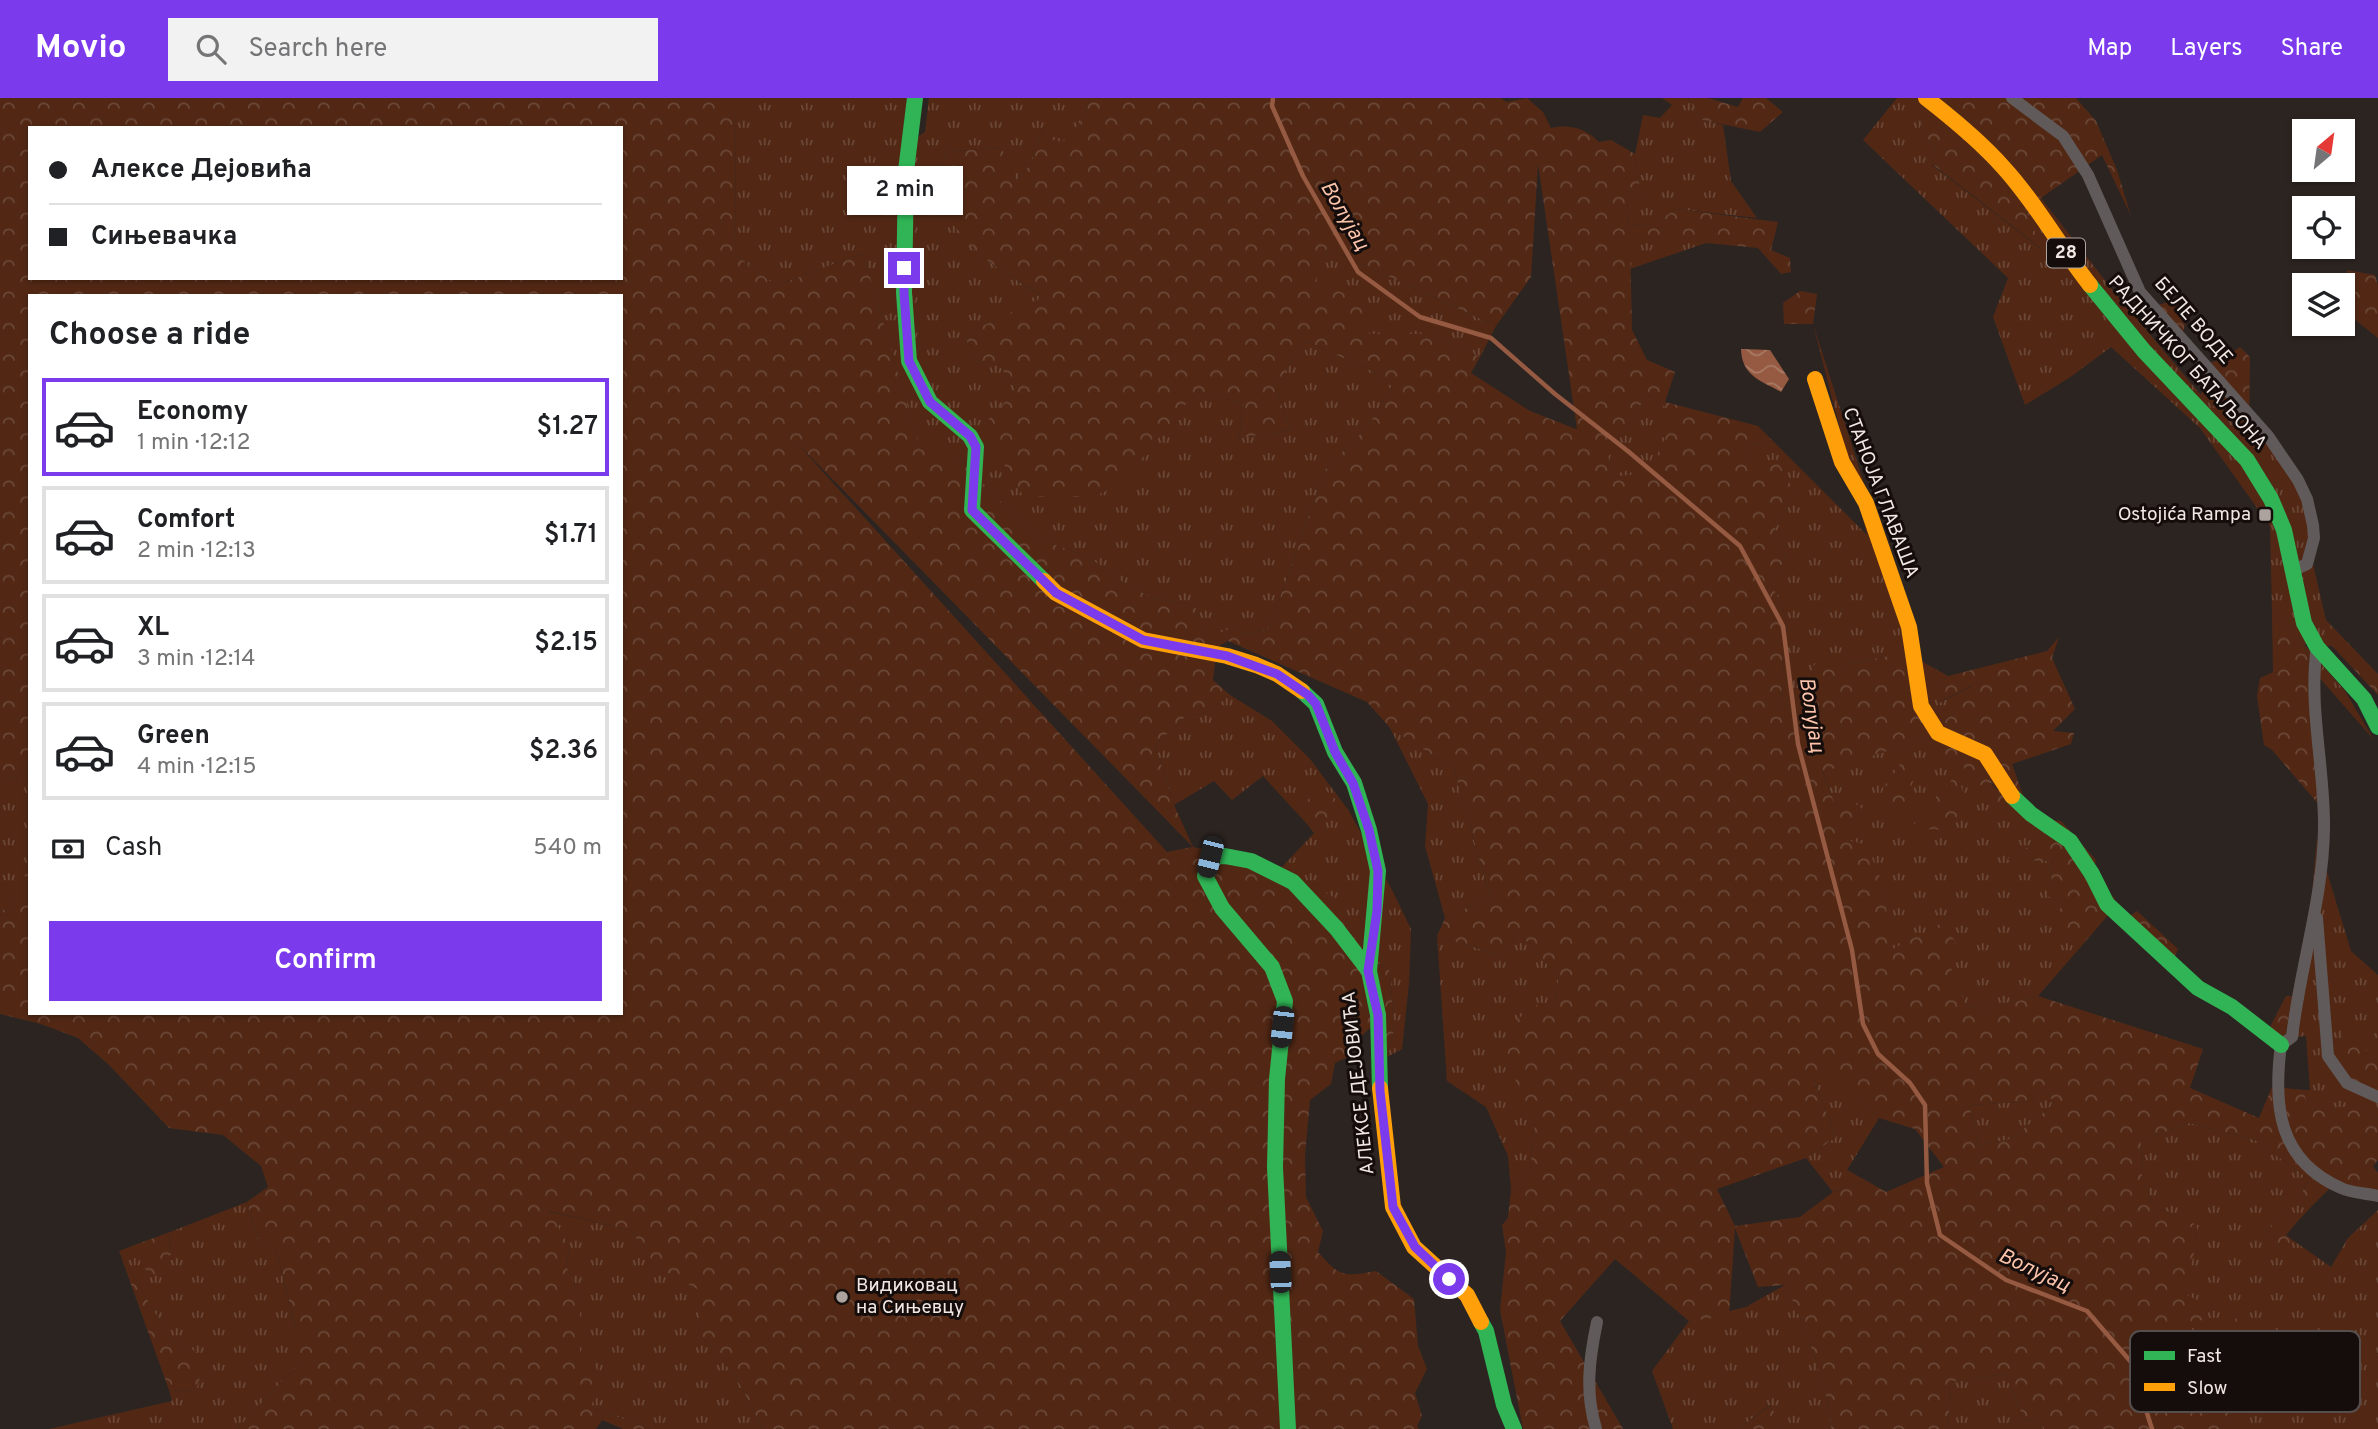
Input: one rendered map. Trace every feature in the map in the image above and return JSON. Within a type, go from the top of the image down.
[{"type":"street","points":[[915,98],[906,171],[904,293],[909,361],[930,402],[970,436],[976,447],[972,510],[1056,593],[1143,640],[1227,656],[1256,665],[1277,674],[1308,695],[1316,704],[1335,752],[1353,783],[1369,830],[1378,871],[1377,911],[1368,971]]},
{"type":"street","name":"РАДНИЧКОГ БАТАЉОНА","points":[[1926,98],[1962,126],[1998,162],[2032,203],[2105,305],[2144,351],[2247,460],[2267,491],[2281,522],[2300,613],[2317,647],[2364,699],[2378,727]]},
{"type":"street","name":"БЕЛЕ ВОДЕ","points":[[2012,98],[2063,136],[2088,175],[2140,292],[2268,436],[2298,480],[2312,514],[2314,538],[2307,564],[2292,571]]},
{"type":"street","name":"СТАНОЈА ГЛАВАША","points":[[1815,379],[1842,462],[1866,503],[1909,627],[1921,706],[1938,733],[1985,754],[2008,792],[2031,814],[2070,841],[2092,874],[2107,904],[2198,988],[2232,1007],[2281,1045]]},
{"type":"street","points":[[2317,647],[2314,668],[2324,833],[2316,906],[2297,997],[2292,1037],[2281,1045],[2277,1098],[2284,1132],[2305,1166],[2342,1189],[2378,1196]]},
{"type":"street","name":"АЛЕКСЕ ДЕЈОВИЋА","points":[[1288,1429],[1275,1167],[1277,1079],[1285,1001],[1272,967],[1222,908],[1205,876],[1210,857],[1225,856],[1251,861],[1293,882],[1336,928],[1368,971],[1378,1015],[1380,1091],[1393,1207],[1415,1247],[1467,1295],[1486,1331],[1504,1405],[1514,1429]]},
{"type":"street","points":[[2316,906],[2328,1056],[2347,1083],[2378,1097]]},
{"type":"street","points":[[1596,1429],[1591,1412],[1588,1364],[1597,1322]]},
{"type":"green space","points":[[0,98],[736,98],[735,254],[776,286],[863,253],[920,449],[961,460],[1043,541],[1087,556],[1123,582],[1152,598],[1194,605],[1209,636],[1233,628],[1249,635],[1269,629],[1325,470],[1368,426],[1393,384],[1368,369],[1305,341],[1275,388],[1291,430],[1239,438],[1243,404],[1197,390],[1123,482],[1094,497],[1024,497],[981,427],[1016,390],[999,365],[966,358],[968,333],[1043,297],[983,258],[958,232],[931,191],[947,152],[1001,147],[1017,180],[1031,164],[1043,127],[1061,143],[1087,115],[1084,98],[1500,98],[1507,102],[1527,98],[1543,112],[1551,128],[1576,128],[1599,142],[1611,140],[1635,154],[1641,196],[1627,198],[1629,226],[1654,224],[1676,209],[1778,222],[1771,250],[1790,258],[1791,272],[1781,274],[1758,248],[1706,243],[1630,243],[1632,330],[1647,360],[1675,372],[1665,402],[1758,426],[1772,440],[1746,447],[1747,465],[1776,459],[1795,493],[1773,533],[1786,558],[1770,582],[1783,607],[1787,628],[1783,650],[1781,705],[1798,713],[1815,734],[1825,734],[1812,669],[1819,658],[1845,665],[1888,656],[1911,667],[1928,728],[1924,739],[1823,772],[1835,805],[1849,798],[1862,809],[1843,826],[1848,840],[1867,845],[1885,890],[1889,951],[1944,922],[1958,947],[1951,968],[1965,1004],[1984,1009],[2038,996],[2203,1049],[2190,1088],[2259,1118],[2272,1087],[2304,1090],[2307,1109],[2358,1106],[2378,1119],[2378,1160],[2373,1166],[2378,1173],[2378,1202],[2330,1188],[2312,1206],[2302,1192],[2309,1179],[2255,1140],[2189,1123],[2141,1141],[2142,1177],[2154,1209],[2169,1212],[2197,1227],[2185,1294],[2211,1307],[2204,1320],[2187,1322],[2188,1331],[2130,1331],[2130,1412],[2232,1412],[2221,1429],[2043,1429],[2040,1422],[2024,1419],[2005,1374],[1950,1382],[1948,1429],[1831,1429],[1830,1412],[1818,1367],[1792,1299],[1785,1285],[1758,1287],[1735,1228],[1729,1316],[1689,1321],[1615,1259],[1560,1321],[1623,1429],[1523,1429],[1500,1310],[1506,1252],[1502,1225],[1508,1218],[1511,1190],[1530,1169],[1535,1123],[1509,1106],[1518,1071],[1503,1052],[1512,1023],[1538,1004],[1554,1007],[1559,977],[1518,932],[1503,956],[1437,936],[1445,918],[1490,897],[1454,769],[1390,728],[1367,702],[1228,641],[1217,647],[1213,680],[1230,695],[1209,711],[1184,718],[1155,745],[1174,805],[1193,847],[1282,867],[1340,901],[1361,953],[1371,1027],[1354,1043],[1352,1055],[1335,1063],[1331,1084],[1310,1100],[1305,1155],[1306,1197],[1323,1231],[1318,1252],[1337,1271],[1356,1274],[1376,1271],[1414,1299],[1418,1346],[1427,1369],[1415,1393],[1422,1416],[1417,1426],[1419,1429],[763,1429],[736,1377],[700,1334],[697,1289],[648,1262],[633,1231],[549,1211],[569,1246],[567,1267],[580,1302],[580,1363],[594,1363],[601,1378],[591,1407],[650,1429],[623,1429],[602,1420],[596,1429],[237,1429],[300,1362],[294,1321],[276,1249],[257,1238],[247,1202],[268,1187],[261,1166],[223,1135],[169,1128],[109,1065],[78,1038],[41,1024],[0,1014],[0,917],[20,890],[28,854],[28,1015],[623,1015],[623,294],[28,294],[28,768],[20,776],[0,780]],"holes":[[[1538,164],[1577,429],[1530,411],[1471,373],[1480,357],[1431,334],[1369,334],[1359,300],[1316,281],[1327,248],[1496,326],[1531,277]],[[1647,393],[1676,416],[1648,473],[1610,477],[1608,448],[1625,433]],[[796,442],[1192,846],[1192,847],[1167,852]],[[1828,1071],[1879,1118],[1915,1129],[1944,1167],[1886,1192],[1867,1181],[1833,1192],[1800,1217],[1735,1226],[1717,1189],[1806,1158],[1836,1137],[1813,1079]],[[2046,1092],[2055,1103],[2011,1139],[1979,1145],[1969,1105],[2022,1102]]]},
{"type":"green space","points":[[736,98],[914,98],[914,140],[925,132],[929,98],[1084,98],[1087,115],[1061,144],[1043,127],[1031,164],[1016,181],[1001,147],[947,152],[931,191],[983,258],[1044,298],[968,333],[967,358],[999,365],[1016,390],[1165,427],[1197,390],[1243,404],[1239,438],[1291,430],[1275,388],[1305,341],[1368,369],[1393,384],[1368,426],[1325,470],[1269,629],[1249,635],[1233,628],[1209,637],[1194,605],[1152,598],[1123,582],[1087,556],[1043,541],[961,460],[920,450],[863,253],[776,286],[735,254]]},
{"type":"green space","points":[[1662,98],[1688,98],[1702,120],[1723,125],[1731,181],[1757,218],[1676,209],[1654,224],[1629,226],[1627,198],[1641,196],[1635,154],[1643,115],[1660,118],[1672,105]]},
{"type":"green space","points":[[1688,98],[1708,98],[1738,107],[1743,98],[1766,98],[1783,112],[1760,132],[1702,120]]},
{"type":"green space","points":[[1897,98],[1910,98],[1928,109],[1920,128],[1935,148],[1932,165],[2041,249],[2023,205],[2041,198],[2115,293],[2201,395],[2248,436],[2249,405],[2314,505],[2313,564],[2332,646],[2304,644],[2272,613],[2270,526],[2200,428],[2111,347],[2069,378],[2025,405],[1993,317],[2008,278],[1863,140]]},
{"type":"green space","points":[[1910,98],[2076,98],[2096,121],[2117,170],[2131,216],[2102,155],[2041,198],[2023,205],[2043,250],[1932,164],[1935,148],[1920,128],[1927,109]]},
{"type":"green space","points":[[1630,243],[1706,243],[1630,269]]},
{"type":"green space","points":[[1327,248],[1496,326],[1480,357],[1431,334],[1369,334],[1315,281]]},
{"type":"green space","points":[[2347,270],[2375,275],[2378,285],[2378,338],[2355,320],[2355,273],[2347,273]]},
{"type":"green space","points":[[1800,291],[1817,294],[1813,324],[1784,324],[1783,303]]},
{"type":"green space","points":[[2179,299],[2189,312],[2180,341],[2152,330],[2145,320],[2151,307]]},
{"type":"green space","points":[[1813,324],[1921,661],[1948,676],[1939,685],[1939,703],[1972,686],[1977,690],[1945,721],[1963,763],[2001,792],[2026,804],[2049,820],[2028,847],[2008,859],[2049,861],[2052,881],[2049,896],[2063,904],[2051,926],[2078,950],[2038,996],[1984,1009],[1965,1004],[1950,968],[1888,952],[1885,890],[1829,836],[1862,809],[1835,806],[1823,771],[1924,739],[1888,656],[1812,669],[1825,734],[1815,735],[1798,713],[1781,705],[1783,650],[1787,628],[1783,607],[1770,582],[1786,558],[1773,533],[1795,493],[1747,466],[1746,447],[1772,440],[1867,535]]},
{"type":"green space","points":[[2240,347],[2250,357],[2249,437],[2201,395],[2204,365],[2224,358]]},
{"type":"green space","points":[[1647,393],[1677,416],[1648,474],[1610,477],[1607,448],[1625,433]]},
{"type":"green space","points":[[2272,613],[2304,643],[2310,667],[2320,806],[2272,750],[2264,745],[2257,696],[2260,678],[2273,672]]},
{"type":"green space","points":[[2324,618],[2378,674],[2378,695],[2332,646]]},
{"type":"green space","points":[[2059,637],[2052,658],[2075,709],[2053,731],[2074,733],[2071,744],[2012,764],[2026,804],[1996,816],[1989,803],[2001,791],[1991,783],[1969,788],[1963,763],[1938,753],[1945,721],[1976,690],[1971,686],[1938,703],[1939,685],[1948,676],[2047,651]]},
{"type":"green space","points":[[2304,644],[2345,691],[2374,740],[2310,667]]},
{"type":"green space","points":[[1230,695],[1272,721],[1310,759],[1349,811],[1411,929],[1402,1049],[1387,1057],[1394,1030],[1390,971],[1361,953],[1282,867],[1314,833],[1307,824],[1348,811],[1321,787],[1296,812],[1263,776],[1232,800],[1214,781],[1174,805],[1155,745],[1184,718],[1209,711]]},
{"type":"green space","points":[[1390,728],[1454,769],[1490,897],[1445,918],[1425,846],[1428,804]]},
{"type":"green space","points":[[1902,759],[1905,769],[1916,774],[1910,789],[1913,803],[1900,819],[1881,801],[1886,783]]},
{"type":"green space","points":[[28,768],[28,869],[21,890],[0,917],[0,780],[20,776]]},
{"type":"green space","points":[[1957,774],[1964,795],[1952,831],[1931,829],[1916,833],[1914,824],[1924,818],[1923,811]]},
{"type":"green space","points":[[1321,786],[1349,811],[1307,824],[1296,812]]},
{"type":"green space","points":[[2049,820],[2061,821],[2096,860],[2094,869],[2104,891],[2114,897],[2116,906],[2078,950],[2050,926],[2063,904],[2048,896],[2052,881],[2049,861],[2006,860],[2028,847]]},
{"type":"green space","points":[[2317,839],[2351,951],[2378,975],[2378,1119],[2358,1106],[2306,1110],[2304,1090],[2310,1090],[2306,1036],[2285,1038],[2310,914]]},
{"type":"green space","points":[[2137,911],[2178,949],[2173,960],[2128,917]]},
{"type":"green space","points":[[1518,932],[1559,977],[1554,1007],[1518,1071],[1535,1123],[1530,1169],[1511,1190],[1508,1156],[1486,1107],[1447,1081],[1437,936],[1503,956]]},
{"type":"green space","points":[[1376,963],[1390,971],[1394,1030],[1387,1057]]},
{"type":"green space","points":[[2286,996],[2292,996],[2285,1038],[2268,1031]]},
{"type":"green space","points":[[2378,1023],[2378,1087],[2328,1079],[2327,1061],[2341,1060],[2342,1031],[2349,1029],[2368,1053]]},
{"type":"green space","points":[[1828,1070],[1879,1118],[1847,1170],[1867,1181],[1833,1192],[1806,1158],[1836,1137],[1813,1078]]},
{"type":"green space","points":[[2046,1092],[2055,1103],[2011,1139],[1979,1145],[1969,1105],[2022,1102]]},
{"type":"green space","points":[[2189,1123],[2255,1140],[2309,1179],[2302,1192],[2312,1206],[2297,1222],[2285,1212],[2266,1231],[2281,1248],[2294,1241],[2331,1267],[2348,1238],[2378,1210],[2378,1429],[2221,1429],[2233,1412],[2360,1412],[2360,1331],[2188,1331],[2186,1284],[2197,1228],[2169,1212],[2154,1209],[2142,1177],[2141,1141]]},
{"type":"green space","points":[[247,1202],[257,1238],[276,1249],[303,1359],[237,1429],[49,1429],[172,1401],[169,1390],[196,1391],[189,1346],[172,1342],[119,1251],[140,1243],[140,1265],[171,1254],[170,1232]]},
{"type":"green space","points":[[547,1211],[633,1231],[648,1262],[698,1289],[700,1334],[736,1377],[763,1429],[650,1429],[591,1407],[580,1363],[580,1302],[567,1267],[569,1246]]},
{"type":"green space","points":[[2285,1212],[2297,1222],[2286,1235],[2294,1241],[2281,1249],[2266,1231]]},
{"type":"green space","points":[[170,1232],[171,1254],[154,1276],[140,1265],[140,1243]]},
{"type":"green space","points":[[119,1251],[172,1342],[189,1346],[205,1361],[196,1391],[169,1390]]},
{"type":"green space","points":[[1785,1285],[1818,1367],[1830,1413],[1831,1429],[1781,1429],[1770,1405],[1738,1429],[1673,1429],[1652,1371],[1689,1321],[1746,1307]]},
{"type":"green space","points":[[2236,1318],[2241,1327],[2239,1331],[2224,1331]]},
{"type":"green space","points":[[2005,1374],[2024,1419],[2040,1422],[2043,1429],[1948,1429],[1950,1382]]},
{"type":"green space","points":[[1771,1405],[1781,1429],[1738,1429]]},
{"type":"water","points":[[1741,349],[1770,350],[1789,379],[1781,392],[1749,371],[1742,358]]},
{"type":"waterway","name":"Волујац","points":[[1273,98],[1272,106],[1303,176],[1358,272],[1420,317],[1491,338],[1740,546],[1783,626],[1798,744],[1852,950],[1863,1024],[1878,1054],[1910,1083],[1925,1105],[1927,1183],[1940,1235],[2006,1280],[2087,1311],[2130,1361]]},
{"type":"waterway","name":"Волујац","points":[[2147,1412],[2152,1429]]},
{"type":"traffic: fast","points":[[915,98],[906,171],[904,293],[909,361],[930,402],[970,436],[976,447],[972,510],[1044,581]]},
{"type":"traffic: fast","points":[[2090,285],[2144,351],[2247,460],[2271,499],[2284,530],[2304,623],[2317,647],[2364,699],[2378,727]]},
{"type":"traffic: fast","points":[[1302,691],[1316,704],[1335,752],[1354,783],[1369,830],[1378,871],[1369,971]]},
{"type":"traffic: fast","points":[[2012,796],[2031,814],[2070,841],[2092,874],[2107,904],[2198,988],[2232,1007],[2281,1045]]},
{"type":"traffic: fast","points":[[1288,1429],[1275,1167],[1277,1079],[1285,1001],[1272,967],[1222,908],[1205,876],[1210,857],[1225,856],[1251,861],[1293,882],[1336,928],[1369,971],[1378,1015],[1380,1088]]},
{"type":"traffic: fast","points":[[1481,1322],[1486,1331],[1504,1405],[1514,1429]]},
{"type":"traffic: slow","points":[[1926,98],[1985,148],[2003,167],[2090,285]]},
{"type":"traffic: slow","points":[[1815,379],[1842,462],[1866,503],[1909,627],[1921,706],[1938,733],[1985,754],[2012,796]]},
{"type":"traffic: slow","points":[[1044,581],[1056,593],[1143,640],[1227,656],[1256,665],[1277,674],[1302,691]]},
{"type":"traffic: slow","points":[[1380,1088],[1393,1207],[1414,1247],[1467,1295],[1481,1322]]},
{"type":"place","name":"Ostojića Rampa","points":[[2265,515]]},
{"type":"place","name":"Видиковац на Сињевцу","points":[[842,1297]]},
{"type":"route","points":[[904,268],[909,361],[930,402],[970,436],[976,447],[972,510],[1056,593],[1143,640],[1227,656],[1256,665],[1296,686],[1316,704],[1335,752],[1353,783],[1369,830],[1378,871],[1377,911],[1368,971],[1378,1015],[1380,1091],[1393,1207],[1415,1247],[1449,1279]]}]
